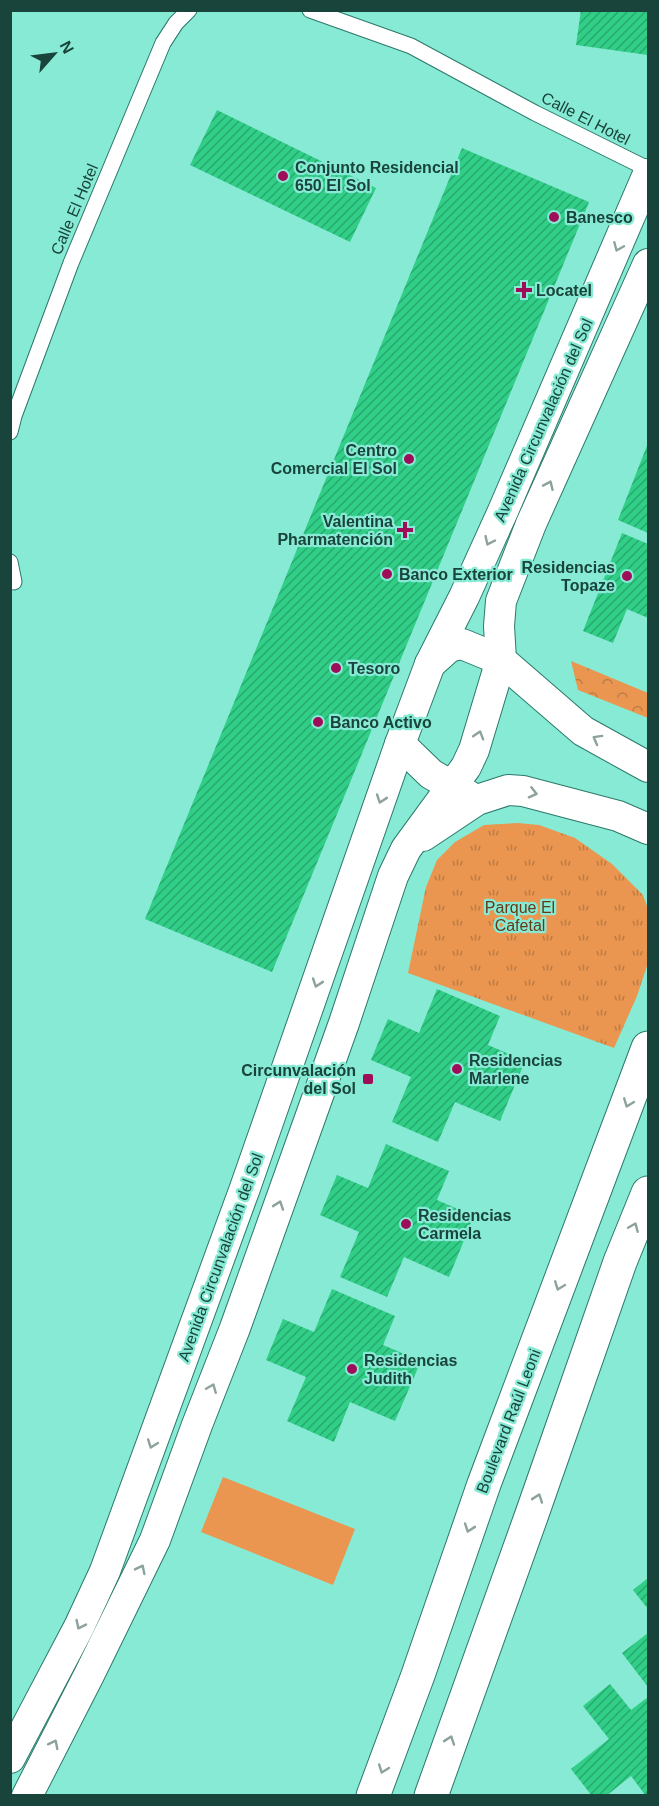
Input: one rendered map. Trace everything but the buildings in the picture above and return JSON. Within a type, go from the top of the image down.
[{"type":"main road","name":"Boulevard Raúl Leoni","points":[[373,1796],[484,1485],[648,1048]]},
{"type":"main road","points":[[431,1796],[620,1262],[648,1192]]},
{"type":"street","name":"Avenida Circunvalación del Sol","points":[[10,1758],[79,1628],[105,1571],[246,1188],[400,744],[430,664],[464,597],[503,511],[648,174]]},
{"type":"street","name":"Avenida Circunvalación del Sol","points":[[464,793],[466,767],[474,750],[501,660],[499,626],[501,602],[531,524],[648,264]]},
{"type":"street","points":[[430,664],[449,647],[462,644],[501,660],[584,731],[648,767]]},
{"type":"street","points":[[400,744],[431,774],[464,793]]},
{"type":"street","name":"Avenida Circunvalación del Sol","points":[[27,1796],[155,1540],[197,1425],[236,1328],[344,1023],[393,876],[406,849],[464,793],[523,791],[618,816],[648,829]]},
{"type":"street","points":[[165,1410],[197,1425]]},
{"type":"lane","name":"Calle El Hotel","points":[[10,432],[71,262],[163,43],[176,23],[189,10]]},
{"type":"lane","name":"Calle El Hotel","points":[[310,10],[411,46],[535,113],[648,169]]},
{"type":"lane","points":[[10,562],[14,582]]},
{"type":"green space","points":[[571,661],[648,693],[648,718],[578,690]]},
{"type":"green space","name":"Parque El Cafetal","points":[[518,823],[539,825],[575,838],[612,864],[643,895],[648,909],[648,963],[637,996],[614,1048],[408,973],[426,887],[437,860],[455,842],[484,825]]},
{"type":"green space","points":[[223,1477],[355,1529],[333,1585],[201,1532]]},
{"type":"place","name":"Conjunto Residencial 650 El Sol","points":[[283,176]]},
{"type":"place","name":"Banesco","points":[[554,217]]},
{"type":"place","name":"Locatel","points":[[524,290]]},
{"type":"place","name":"Centro Comercial El Sol","points":[[409,459]]},
{"type":"place","name":"Valentina Pharmatención","points":[[405,530]]},
{"type":"place","name":"Banco Exterior","points":[[387,574]]},
{"type":"place","name":"Residencias Topaze","points":[[627,576]]},
{"type":"place","name":"Tesoro","points":[[336,668]]},
{"type":"place","name":"Banco Activo","points":[[318,722]]},
{"type":"place","name":"Residencias Marlene","points":[[457,1069]]},
{"type":"place","name":"Circunvalación del Sol","points":[[368,1079]]},
{"type":"place","name":"Residencias Carmela","points":[[406,1224]]},
{"type":"place","name":"Residencias Judith","points":[[352,1369]]}]
